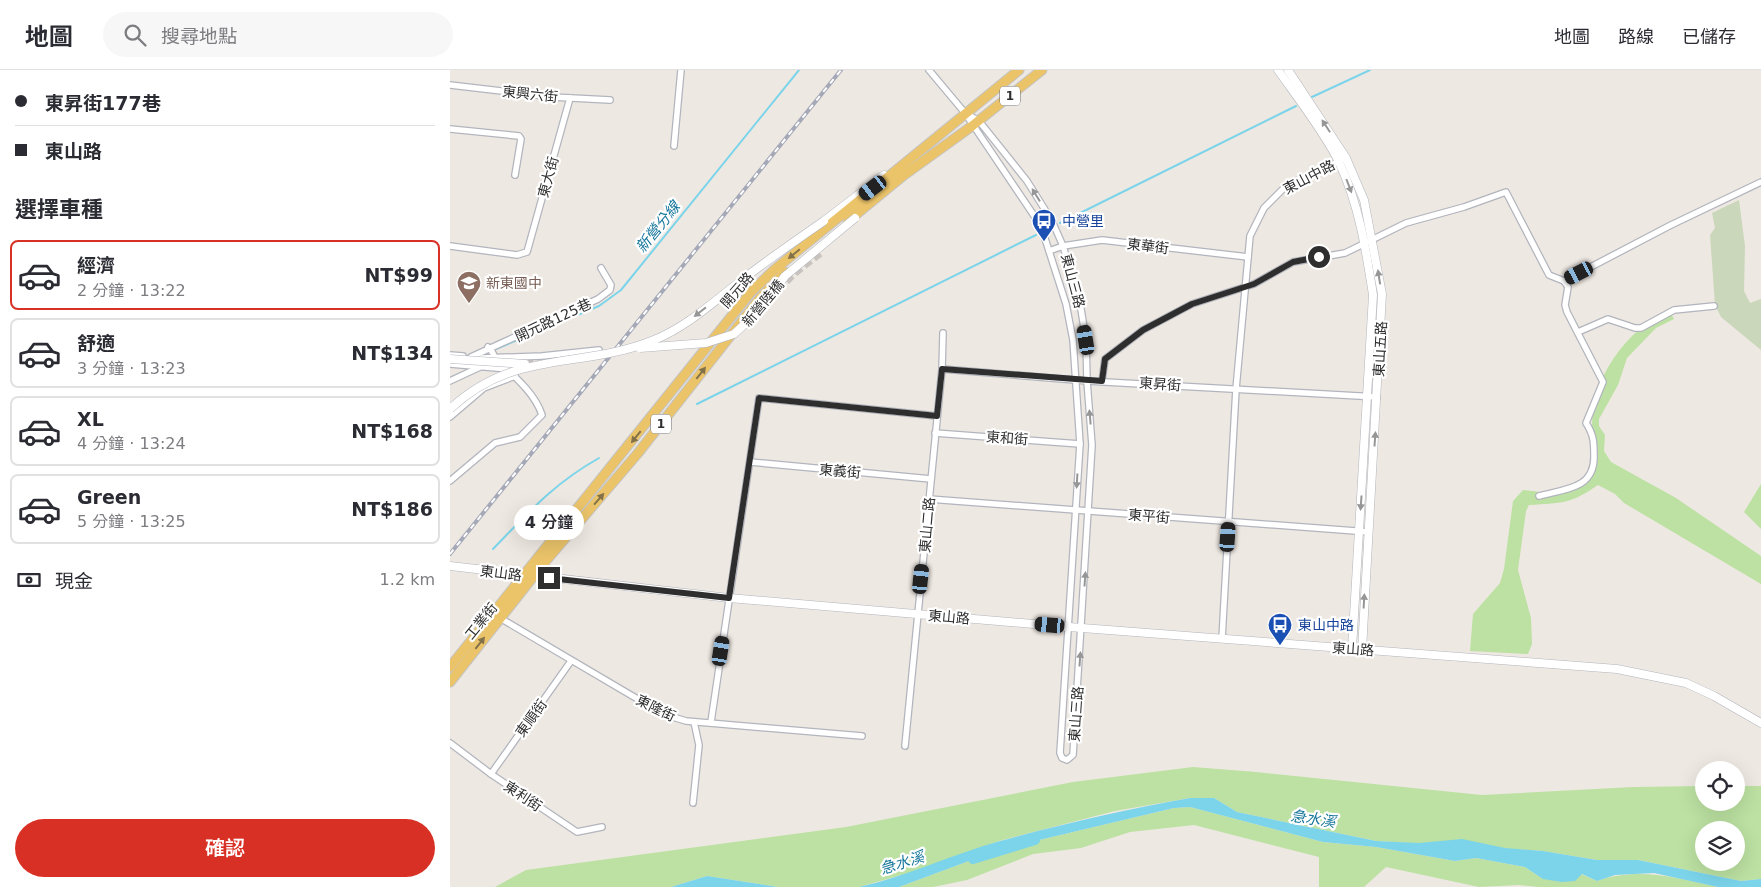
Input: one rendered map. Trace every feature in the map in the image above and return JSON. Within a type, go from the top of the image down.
[{"type":"main road","name":"開元路","points":[[523,576],[751,292],[774,270],[1019,70]]},
{"type":"main road","name":"開元路","points":[[533,577],[638,452],[767,290],[786,271],[904,175],[975,124],[1042,70]]},
{"type":"main road","name":"工業街","points":[[450,667],[523,576]]},
{"type":"main road","name":"工業街","points":[[450,682],[533,577]]},
{"type":"street","points":[[674,146],[681,70]]},
{"type":"street","name":"東山三路","points":[[929,70],[1027,181],[1052,221],[1063,246],[1080,303],[1086,340],[1086,381],[1092,445],[1074,755],[1067,760],[1062,758],[1060,753],[1080,444],[1074,340],[1066,304],[1041,226],[975,124]]},
{"type":"street","name":"東山五路","points":[[1278,70],[1343,160],[1365,243],[1373,295],[1359,557],[1352,649]]},
{"type":"street","name":"東山五路","points":[[1288,70],[1343,160],[1364,200],[1373,238],[1382,294],[1362,650]]},
{"type":"street","name":"東興六街","points":[[450,85],[570,98],[610,100]]},
{"type":"street","name":"東大街","points":[[450,246],[517,255],[524,254],[528,249],[570,98]]},
{"type":"street","points":[[450,129],[519,136],[521,139],[515,175]]},
{"type":"street","name":"新營陸橋","points":[[623,349],[652,340],[679,328],[940,134]]},
{"type":"street","name":"開元路","points":[[855,218],[950,143]]},
{"type":"street","name":"東山中路","points":[[1222,639],[1236,390],[1250,236],[1255,222],[1275,196],[1286,186],[1343,160]]},
{"type":"street","points":[[1564,281],[1671,225],[1761,182]]},
{"type":"street","points":[[1102,381],[1105,359],[1143,330],[1192,304],[1269,277],[1293,262],[1346,253],[1406,223],[1464,207],[1506,192],[1549,275],[1564,281],[1568,287],[1565,305],[1604,382],[1586,423],[1594,442],[1594,471],[1588,479],[1572,487],[1539,496]]},
{"type":"street","name":"新營陸橋","points":[[450,409],[481,384],[501,375],[547,363],[623,349],[706,343],[734,334],[753,317],[786,276],[855,218]]},
{"type":"street","name":"東華街","points":[[1049,251],[1063,246],[1102,240],[1248,257]]},
{"type":"street","name":"開元路125巷","points":[[471,357],[598,299],[610,290],[611,285],[600,268]]},
{"type":"street","points":[[741,282],[748,271]]},
{"type":"street","points":[[1578,332],[1608,319],[1635,328],[1641,328],[1674,310],[1714,306]]},
{"type":"street","name":"東山二路","points":[[906,746],[942,369],[943,333]]},
{"type":"street","points":[[450,481],[495,443],[520,437],[542,415],[540,408],[515,376],[495,358],[490,347]]},
{"type":"street","points":[[450,355],[495,358],[599,350]]},
{"type":"street","name":"新營陸橋","points":[[450,359],[502,364],[547,363]]},
{"type":"street","points":[[450,364],[509,370]]},
{"type":"street","points":[[450,381],[481,367]]},
{"type":"street","name":"東昇街","points":[[942,369],[1086,381],[1377,397]]},
{"type":"street","points":[[450,416],[484,388],[515,376]]},
{"type":"street","points":[[710,722],[759,398],[937,416]]},
{"type":"street","name":"東和街","points":[[935,432],[1080,444]]},
{"type":"street","name":"東義街","points":[[750,462],[931,479]]},
{"type":"street","name":"東平街","points":[[929,499],[1368,532]]},
{"type":"street","name":"東山路","points":[[450,566],[523,576],[729,598],[1069,627],[1617,669],[1686,683],[1714,696],[1761,723]]},
{"type":"street","name":"東隆街","points":[[500,618],[663,714],[694,722],[862,736]]},
{"type":"street","name":"東順街","points":[[490,774],[571,661]]},
{"type":"street","points":[[693,803],[699,745],[694,722]]},
{"type":"street","name":"東利街","points":[[450,743],[490,774],[578,832],[602,827]]},
{"type":"green space","points":[[1739,200],[1745,246],[1744,291],[1750,303],[1761,299],[1761,350],[1721,317],[1715,305],[1710,235],[1715,228],[1712,213]]},
{"type":"green space","points":[[1668,309],[1674,319],[1656,328],[1627,358],[1618,385],[1599,419],[1599,426],[1605,435],[1604,451],[1611,462],[1676,498],[1761,556],[1761,584],[1624,503],[1615,494],[1598,485],[1573,499],[1558,503],[1529,505],[1526,511],[1518,570],[1531,618],[1532,644],[1528,654],[1470,651],[1473,614],[1500,583],[1504,569],[1513,501],[1523,490],[1543,493],[1555,492],[1588,477],[1593,458],[1592,425],[1594,406],[1605,372],[1626,343],[1639,330]]},
{"type":"green space","points":[[1761,484],[1761,529],[1744,512]]},
{"type":"green space","points":[[1193,767],[1482,795],[1633,787],[1695,786],[1695,811],[1745,811],[1745,786],[1761,786],[1761,879],[1741,881],[1638,860],[1597,860],[1543,851],[1376,841],[1237,812],[1214,798],[1190,798],[1115,811],[999,841],[923,869],[859,887],[778,887],[707,876],[671,887],[495,887],[526,870],[846,827],[1073,782]]},
{"type":"green space","points":[[1190,807],[1323,842],[1376,847],[1455,861],[1476,858],[1525,867],[1543,879],[1581,874],[1597,881],[1627,874],[1642,874],[1673,877],[1718,887],[1538,887],[1519,885],[1479,887],[1386,867],[1364,887],[1319,887],[1319,857],[1194,825],[1130,832],[1081,848],[1033,854],[967,880],[933,887],[899,887],[1001,849],[1174,808]]},
{"type":"water","points":[[1190,798],[1214,798],[1237,812],[1376,841],[1419,843],[1462,839],[1505,848],[1543,851],[1597,860],[1638,860],[1741,881],[1761,879],[1761,887],[1718,887],[1654,873],[1615,875],[1597,881],[1582,874],[1575,881],[1562,882],[1543,879],[1525,867],[1476,858],[1455,861],[1376,847],[1323,842],[1190,807],[1174,808],[1001,849],[899,887],[859,887],[895,877],[1000,841],[1095,817]]},
{"type":"water","points":[[707,876],[778,887],[671,887]]},
{"type":"waterway","name":"新營分線","points":[[496,349],[599,306],[621,290],[799,70]]},
{"type":"waterway","points":[[1312,97],[1370,70]]},
{"type":"waterway","points":[[1060,223],[1296,106]]},
{"type":"waterway","points":[[697,404],[1036,235]]},
{"type":"waterway","points":[[493,549],[555,488],[599,458]]},
{"type":"waterway","name":"急水溪","points":[[973,859],[1035,840]]},
{"type":"tunnel","points":[[778,290],[793,274],[820,253]]},
{"type":"tunnel","points":[[513,361],[538,358]]},
{"type":"railway","points":[[450,554],[841,70]]},
{"type":"place","name":"中營里","points":[[1044,242]]},
{"type":"place","name":"新東國中","points":[[469,304]]},
{"type":"place","name":"東山中路","points":[[1280,646]]},
{"type":"route","points":[[549,578],[729,598],[759,398],[937,416],[942,369],[1102,381],[1105,359],[1123,343],[1143,330],[1192,304],[1254,284],[1293,262],[1319,257]]}]
